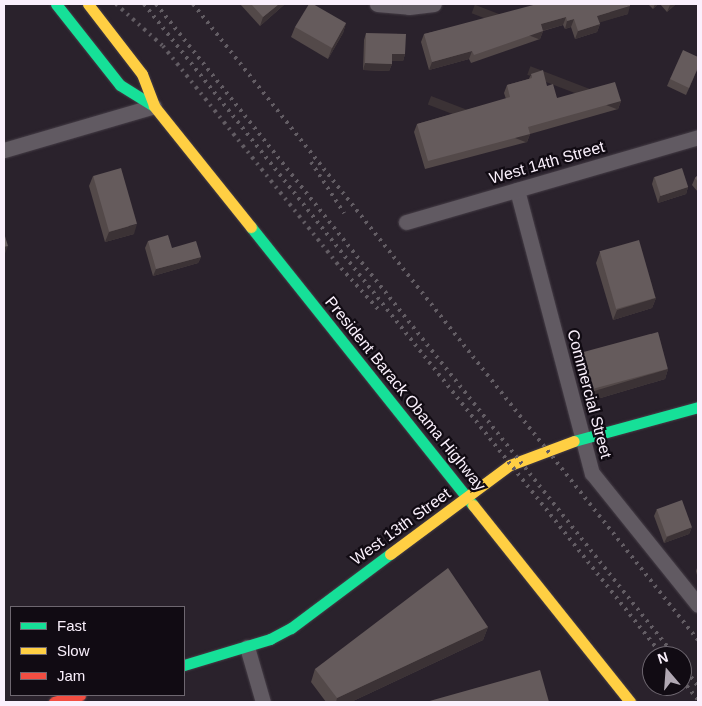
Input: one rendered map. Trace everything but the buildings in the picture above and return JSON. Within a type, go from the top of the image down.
[{"type":"main road","name":"President Barack Obama Highway","points":[[56,4],[120,85],[154,106]]},
{"type":"main road","name":"President Barack Obama Highway","points":[[88,4],[142,74],[154,106],[630,702]]},
{"type":"main road","name":"West 13th Street","points":[[185,665],[247,647],[291,628],[510,465],[581,439],[698,407]]},
{"type":"main road","points":[[54,702],[76,696]]},
{"type":"street","points":[[377,4],[409,7],[434,4]]},
{"type":"street","points":[[4,150],[154,106]]},
{"type":"street","name":"West 14th Street","points":[[406,222],[698,137]]},
{"type":"street","name":"Commercial Street","points":[[517,190],[581,439],[592,473],[698,605]]},
{"type":"street","points":[[247,647],[263,702]]},
{"type":"railway","points":[[116,4],[163,46],[341,268],[379,310]]},
{"type":"railway","points":[[144,4],[655,646]]},
{"type":"railway","points":[[156,4],[667,646]]},
{"type":"railway","points":[[193,4],[698,640]]},
{"type":"railway","points":[[311,162],[344,213]]},
{"type":"railway","points":[[692,678],[698,686]]},
{"type":"railway","points":[[692,692],[698,700]]},
{"type":"traffic: fast","points":[[56,4],[120,85],[154,106]]},
{"type":"traffic: fast","points":[[251,227],[473,505]]},
{"type":"traffic: fast","points":[[574,441],[698,407]]},
{"type":"traffic: fast","points":[[185,665],[270,639],[291,628],[390,554]]},
{"type":"traffic: slow","points":[[88,4],[142,74],[154,106],[251,227]]},
{"type":"traffic: slow","points":[[390,554],[510,465],[574,441]]},
{"type":"traffic: slow","points":[[473,505],[630,702]]},
{"type":"traffic: jam","points":[[54,702],[76,696]]}]
